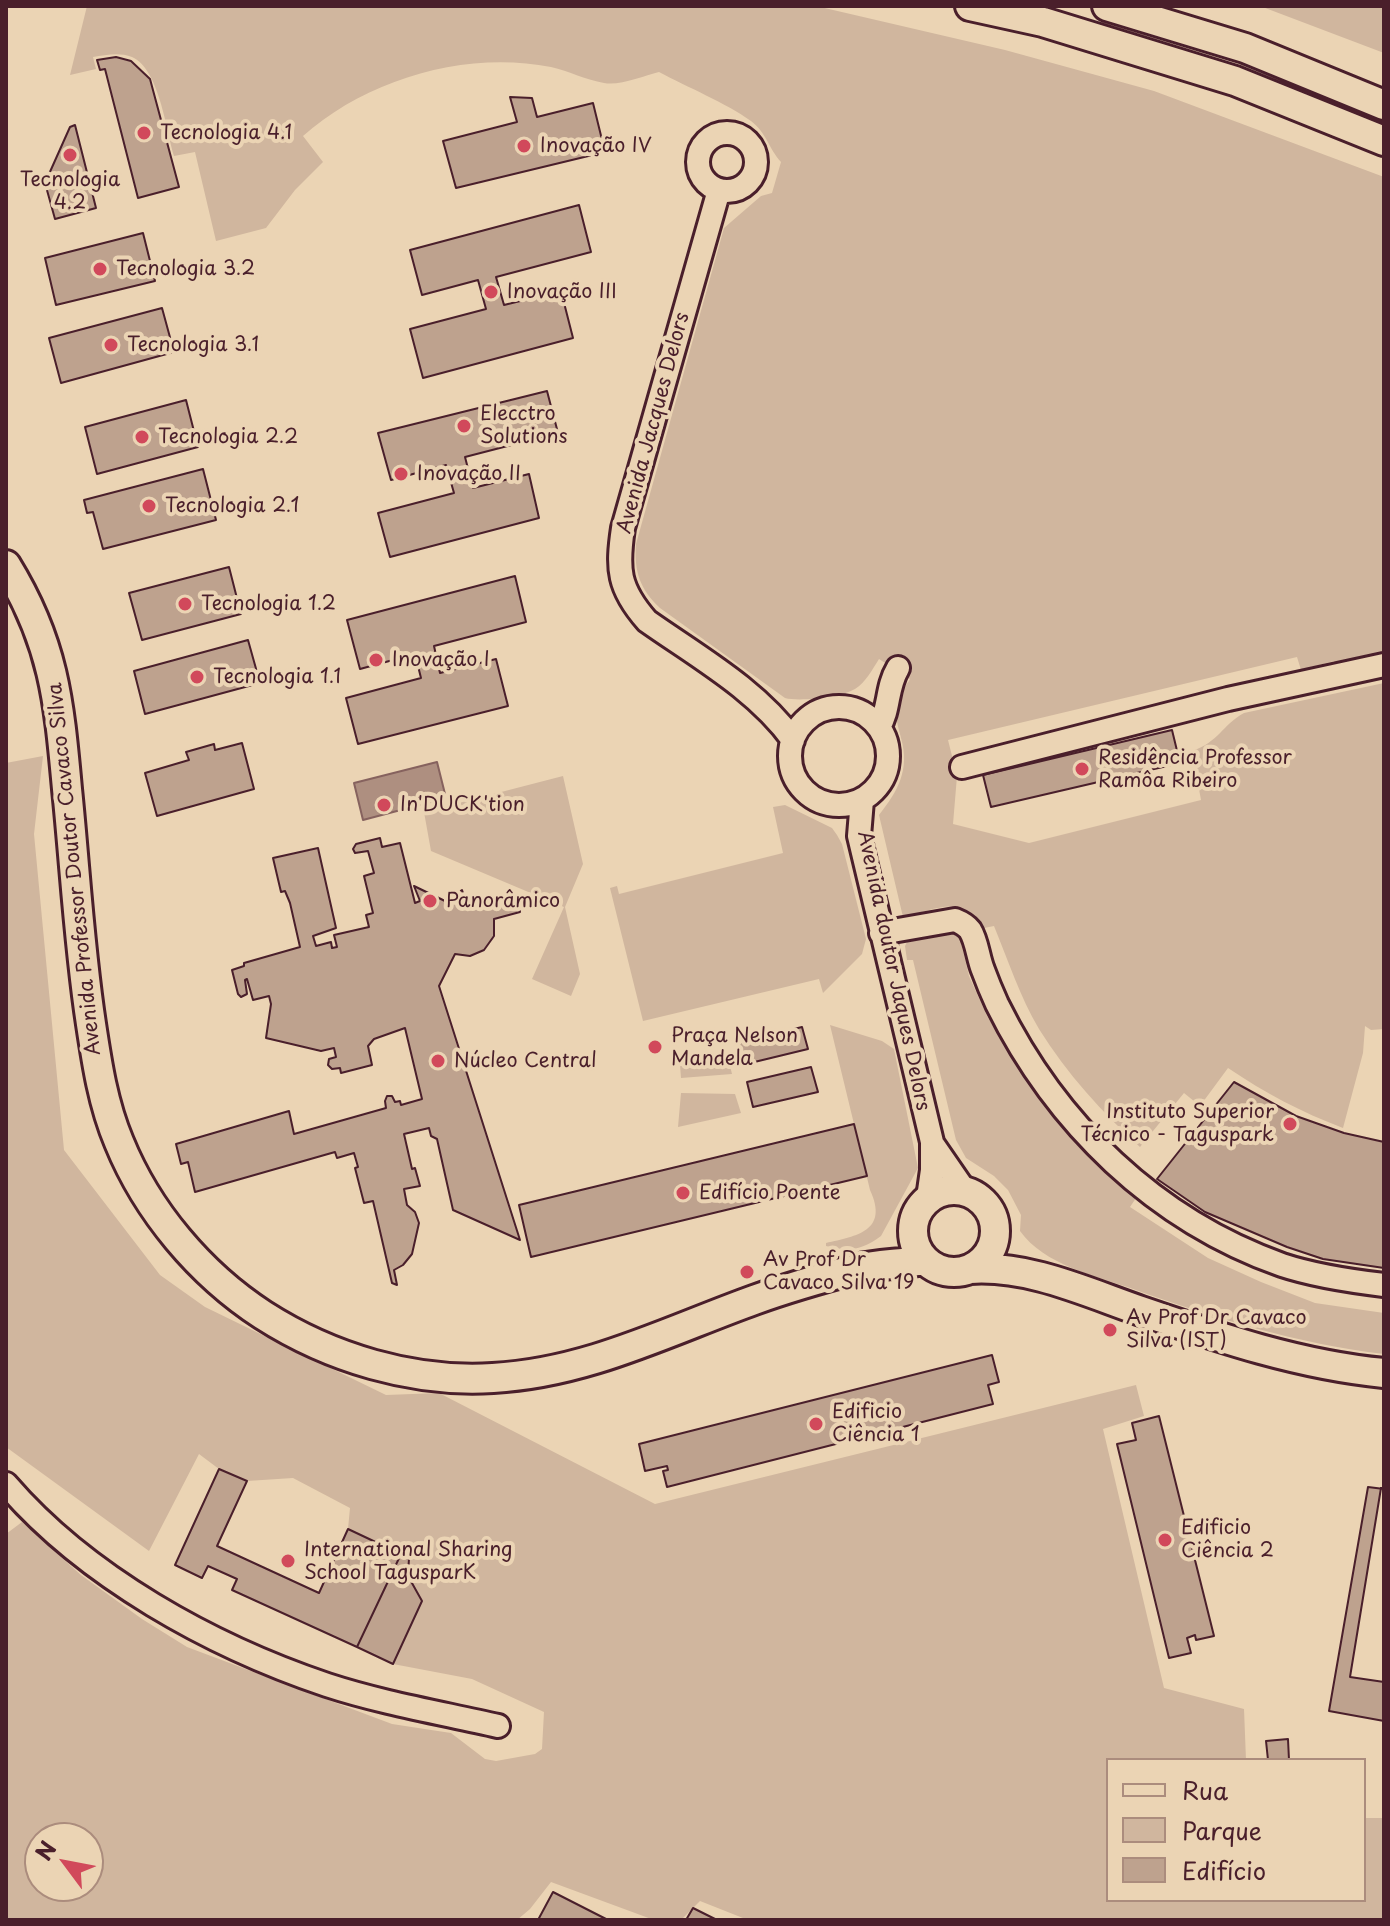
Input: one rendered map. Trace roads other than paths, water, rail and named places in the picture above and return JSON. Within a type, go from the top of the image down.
[{"type":"main road","points":[[970,6],[1043,22],[1235,81],[1384,141]]},
{"type":"main road","points":[[1107,6],[1245,48],[1384,105]]},
{"type":"main road","name":"Avenida Professor Doutor Cavaco Silva","points":[[6,565],[44,639],[58,694],[83,968],[106,1106],[119,1143],[137,1178],[175,1235],[209,1273],[249,1305],[289,1331],[368,1363],[413,1374],[493,1378],[541,1373],[591,1362],[757,1299],[860,1268],[924,1260]]},
{"type":"main road","points":[[1051,1280],[1006,1246],[985,1204],[965,1191],[952,1189],[928,1198],[921,1206],[913,1226],[914,1244],[924,1260],[946,1272],[1011,1269],[1267,1351],[1384,1373]]},
{"type":"main road","name":"Avenida Professor Doutor Cavaco Silva","points":[[860,1268],[893,1247],[913,1226]]},
{"type":"main road","points":[[970,1269],[989,1252],[995,1227]]},
{"type":"street","name":"Avenida Jacques Delors","points":[[719,190],[626,518],[618,560],[623,586],[633,605],[647,621],[751,695],[777,718],[793,740]]},
{"type":"street","points":[[962,767],[1228,699],[1384,665]]},
{"type":"street","points":[[849,708],[893,676],[885,718],[879,727]]},
{"type":"street","name":"Avenida Jacques Delors","points":[[751,695],[786,714],[811,716]]},
{"type":"street","points":[[849,708],[861,712],[879,727],[887,746],[887,767],[878,786],[862,800],[834,805],[807,793],[796,780],[791,763],[793,740],[811,716],[823,710],[849,708]]},
{"type":"street","name":"Avenida doutor Jaques Delors","points":[[862,800],[859,836],[932,1142],[928,1198]]},
{"type":"street","points":[[834,805],[859,836]]},
{"type":"street","points":[[881,933],[955,920],[970,930],[997,1003],[1044,1085],[1065,1114],[1097,1147],[1158,1199],[1246,1251],[1285,1266],[1384,1285]]},
{"type":"street","name":"Avenida doutor Jaques Delors","points":[[932,1142],[965,1191]]},
{"type":"street","points":[[6,1484],[74,1550],[137,1594],[203,1633],[327,1685],[498,1726]]},
{"type":"place","name":"Tecnologia 4.1","points":[[144,133]]},
{"type":"place","name":"Inovação IV","points":[[524,146]]},
{"type":"place","name":"Tecnologia 4.2","points":[[70,155]]},
{"type":"place","name":"Tecnologia 3.2","points":[[100,269]]},
{"type":"place","name":"Inovação III","points":[[491,292]]},
{"type":"place","name":"Tecnologia 3.1","points":[[111,345]]},
{"type":"place","name":"Elecctro Solutions","points":[[464,426]]},
{"type":"place","name":"Tecnologia 2.2","points":[[142,437]]},
{"type":"place","name":"Inovação II","points":[[401,474]]},
{"type":"place","name":"Tecnologia 2.1","points":[[149,506]]},
{"type":"place","name":"Tecnologia 1.2","points":[[185,604]]},
{"type":"place","name":"Inovação I","points":[[376,660]]},
{"type":"place","name":"Tecnologia 1.1","points":[[197,677]]},
{"type":"place","name":"Residência Professor Ramôa Ribeiro","points":[[1082,769]]},
{"type":"place","name":"In'DUCK'tion","points":[[384,805]]},
{"type":"place","name":"Panorâmico","points":[[430,901]]},
{"type":"place","name":"Praça Nelson Mandela","points":[[655,1047]]},
{"type":"place","name":"Núcleo Central","points":[[438,1061]]},
{"type":"place","name":"Instituto Superior Técnico - Taguspark","points":[[1290,1124]]},
{"type":"place","name":"Edifício Poente","points":[[683,1193]]},
{"type":"place","name":"Av Prof Dr Cavaco Silva 19","points":[[747,1272]]},
{"type":"place","name":"Av Prof Dr Cavaco Silva (IST)","points":[[1110,1330]]},
{"type":"place","name":"Edificio Ciência 1","points":[[816,1424]]},
{"type":"place","name":"Edificio Ciência 2","points":[[1165,1540]]},
{"type":"place","name":"International Sharing School TagusparK","points":[[288,1561]]}]
